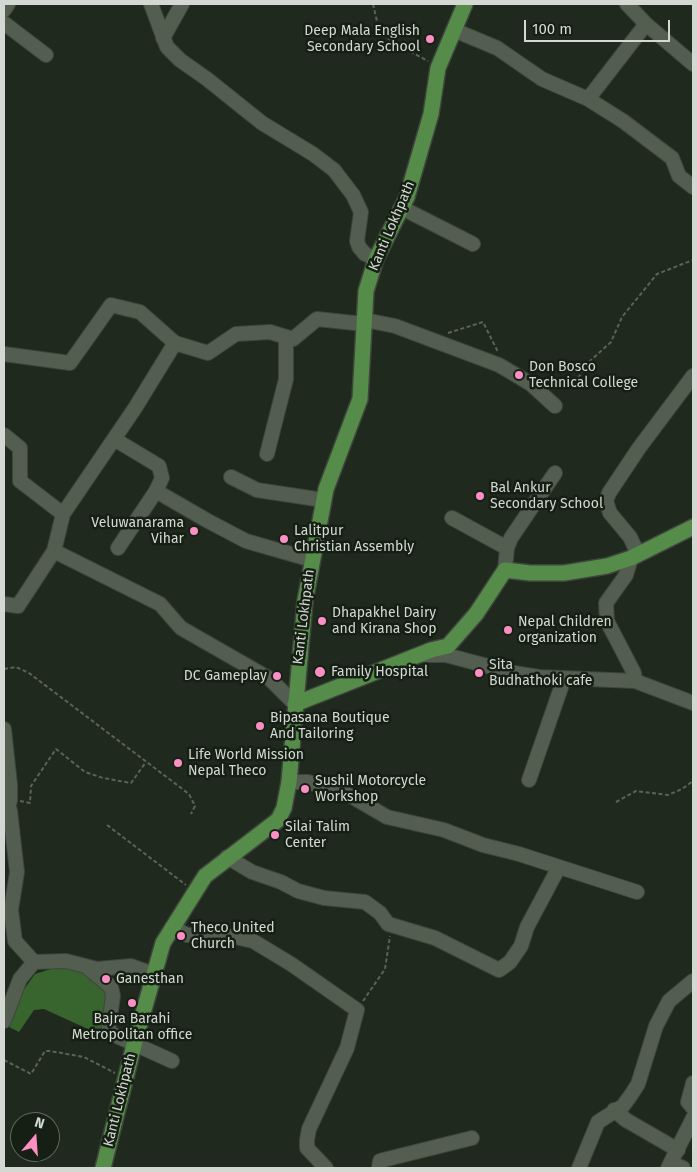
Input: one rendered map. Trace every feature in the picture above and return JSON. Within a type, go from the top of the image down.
[{"type":"main road","name":"Kanti Lokhpath","points":[[103,1168],[134,1045],[163,944],[205,876],[227,857],[278,820],[284,808],[289,782],[305,601],[323,500],[360,399],[366,291],[376,259],[402,208],[417,169],[431,114],[438,68],[465,4]]},
{"type":"main road","points":[[296,704],[422,654],[448,646],[476,614],[506,570],[530,573],[564,572],[607,566],[635,556],[693,527]]},
{"type":"street","points":[[4,10],[8,4]]},
{"type":"street","points":[[151,4],[167,47],[180,60],[262,123],[313,154],[334,170],[353,195],[361,212],[357,241],[359,247],[376,259]]},
{"type":"street","points":[[163,38],[182,4]]},
{"type":"street","points":[[628,4],[646,24],[693,64]]},
{"type":"street","points":[[4,23],[46,55]]},
{"type":"street","points":[[588,100],[646,24]]},
{"type":"street","points":[[454,30],[497,48],[542,78],[588,100],[623,121],[672,158],[679,176],[693,187]]},
{"type":"street","points":[[402,208],[473,244]]},
{"type":"street","points":[[4,354],[70,363],[111,305],[140,312],[175,343],[208,353],[236,334],[270,332],[293,338],[317,319],[364,322],[395,326],[431,338],[507,370],[532,384],[555,406]]},
{"type":"street","points":[[267,454],[286,379],[286,337]]},
{"type":"street","points":[[4,604],[18,606],[54,551],[63,514],[114,439],[175,343]]},
{"type":"street","points":[[635,681],[634,673],[606,621],[605,612],[609,597],[630,568],[635,556],[630,537],[610,513],[606,501],[609,493],[639,448],[693,376]]},
{"type":"street","points":[[4,435],[20,448],[20,480],[63,514]]},
{"type":"street","points":[[114,439],[158,466],[162,478],[118,548]]},
{"type":"street","points":[[506,570],[507,548],[511,538],[555,473]]},
{"type":"street","points":[[231,478],[256,490],[323,500]]},
{"type":"street","points":[[156,490],[208,522],[246,541],[312,560]]},
{"type":"street","points":[[452,518],[507,548]]},
{"type":"street","points":[[54,551],[160,604],[181,628],[270,679],[296,704]]},
{"type":"street","points":[[422,654],[446,655],[514,673],[564,679],[635,681],[693,703]]},
{"type":"street","points":[[529,780],[564,679]]},
{"type":"street","points":[[4,729],[17,872],[8,909],[15,941],[34,962]]},
{"type":"street","points":[[289,782],[308,782],[324,787],[350,796],[387,818],[444,830],[483,845],[637,892]]},
{"type":"street","points":[[4,790],[10,811]]},
{"type":"street","points":[[227,857],[252,872],[308,894],[365,902],[380,913],[388,924],[436,938],[499,970],[510,962],[521,946],[528,927],[559,867]]},
{"type":"street","points":[[172,927],[187,934],[226,935],[253,941],[291,964],[357,1010],[347,1048],[309,1129],[306,1140],[308,1148],[326,1168]]},
{"type":"street","points":[[4,1021],[20,979],[34,962],[66,961],[97,969],[131,966],[154,974]]},
{"type":"street","points":[[87,966],[111,987],[113,996],[108,1032],[172,1061]]},
{"type":"street","points":[[578,1168],[598,1122],[623,1106],[638,1084],[656,1026],[669,1001],[693,981]]},
{"type":"street","points":[[693,1084],[688,1102],[693,1108]]},
{"type":"street","points":[[614,1110],[626,1120],[678,1150]]},
{"type":"street","points":[[674,1166],[678,1150],[693,1118]]},
{"type":"street","points":[[380,1168],[380,1161],[383,1160],[472,1138]]},
{"type":"path","points":[[373,4],[380,30],[392,42],[438,68]]},
{"type":"path","points":[[578,378],[591,360],[611,342],[622,318],[657,274],[685,261],[693,260]]},
{"type":"path","points":[[431,338],[482,322],[507,370]]},
{"type":"path","points":[[4,669],[16,667],[29,673],[189,794],[195,806],[191,814]]},
{"type":"path","points":[[20,801],[30,803],[31,786],[56,749],[85,772],[103,778],[132,783],[146,762]]},
{"type":"path","points":[[616,802],[636,791],[668,795],[682,789],[693,781]]},
{"type":"path","points":[[106,825],[194,892]]},
{"type":"path","points":[[357,1010],[385,969],[390,939],[388,924]]},
{"type":"path","points":[[4,1060],[31,1074],[45,1051],[50,1050],[66,1055],[84,1057],[100,1063],[126,1079]]},
{"type":"shaded area","points":[[57,967],[80,970],[109,988],[107,1031],[101,1035],[44,1009],[34,1010],[19,1032],[9,1027],[20,995],[35,974]]},
{"type":"place","name":"Deep Mala English Secondary School","points":[[430,39]]},
{"type":"place","name":"Don Bosco Technical College","points":[[519,375]]},
{"type":"place","name":"Bal Ankur Secondary School","points":[[480,496]]},
{"type":"place","name":"Veluwanarama Vihar","points":[[194,531]]},
{"type":"place","name":"Lalitpur Christian Assembly","points":[[284,539]]},
{"type":"place","name":"Dhapakhel Dairy and Kirana Shop","points":[[322,621]]},
{"type":"place","name":"Nepal Children organization","points":[[508,630]]},
{"type":"place","name":"Family Hospital","points":[[320,672]]},
{"type":"place","name":"Sita Budhathoki cafe","points":[[479,673]]},
{"type":"place","name":"DC Gameplay","points":[[277,676]]},
{"type":"place","name":"Bipasana Boutique And Tailoring","points":[[260,726]]},
{"type":"place","name":"Life World Mission Nepal Theco","points":[[178,763]]},
{"type":"place","name":"Sushil Motorcycle Workshop","points":[[305,789]]},
{"type":"place","name":"Silai Talim Center","points":[[275,835]]},
{"type":"place","name":"Theco United Church","points":[[181,936]]},
{"type":"place","name":"Ganesthan","points":[[106,979]]},
{"type":"place","name":"Bajra Barahi Metropolitan office","points":[[132,1003]]}]
